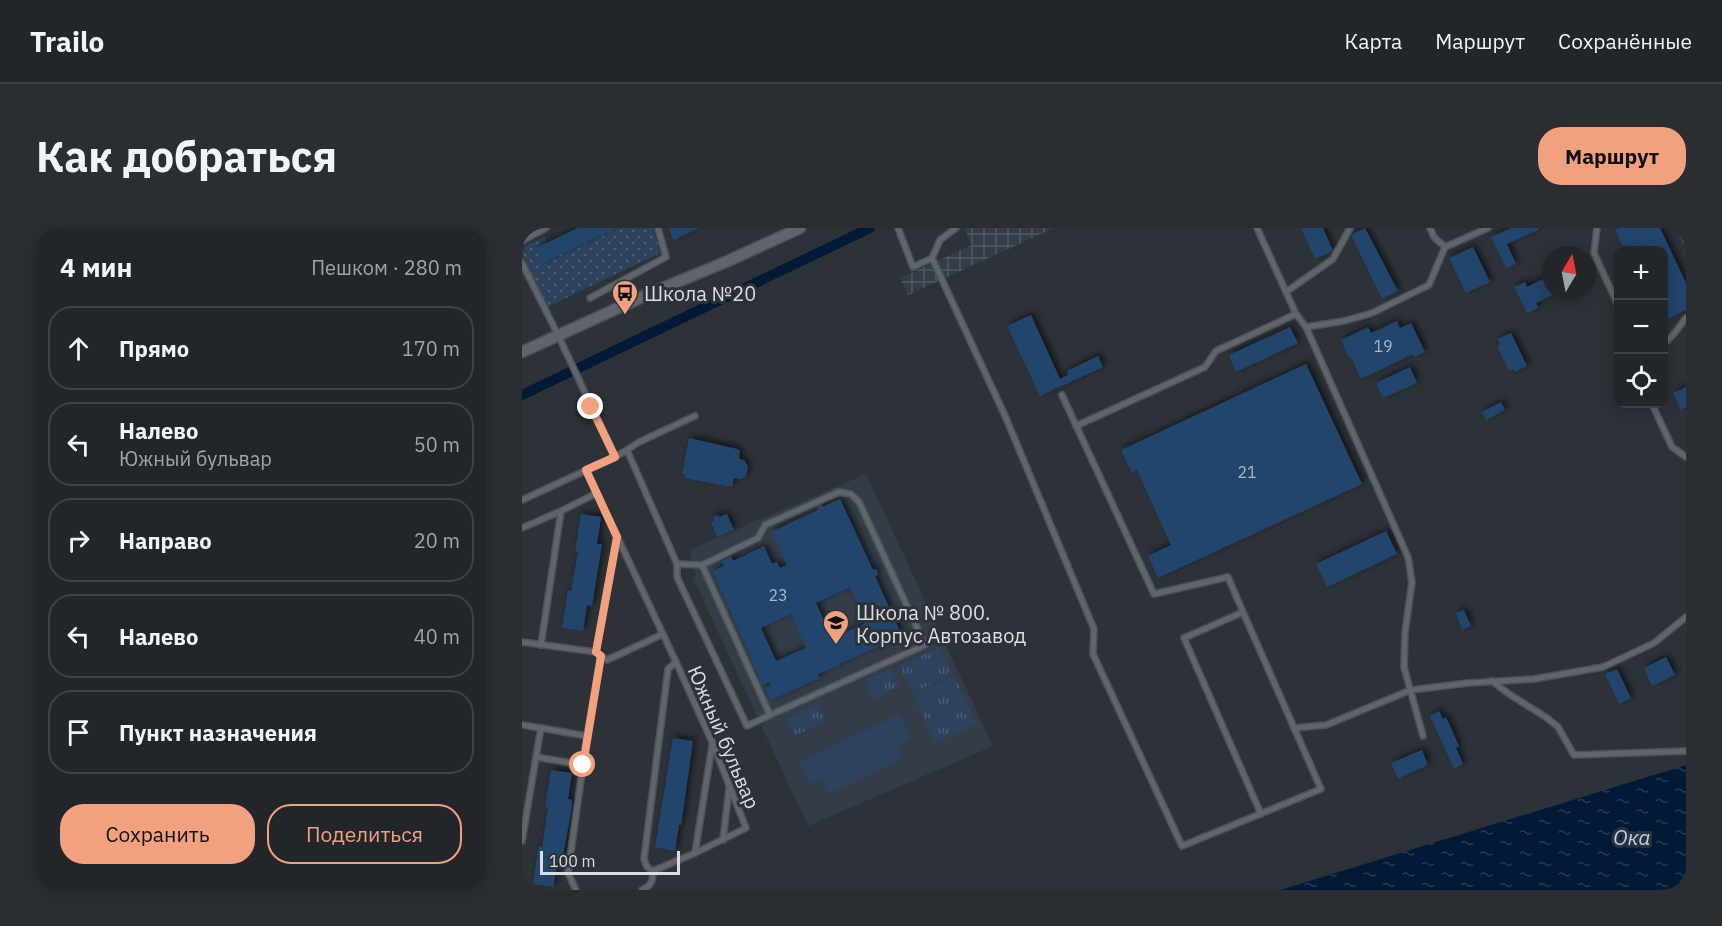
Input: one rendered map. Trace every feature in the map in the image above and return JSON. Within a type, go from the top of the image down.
[{"type":"street","points":[[522,352],[800,228]]},
{"type":"lane","points":[[522,241],[547,228]]},
{"type":"lane","points":[[590,298],[666,257],[658,228]]},
{"type":"lane","points":[[898,228],[913,267],[932,258],[940,240],[956,228]]},
{"type":"lane","points":[[1257,228],[1296,314],[1306,327],[1408,557],[1412,582],[1405,633],[1404,667],[1423,736]]},
{"type":"lane","points":[[1286,292],[1333,259],[1350,228]]},
{"type":"lane","points":[[1430,228],[1434,237],[1445,247]]},
{"type":"lane","points":[[1306,327],[1344,321],[1372,313],[1429,285],[1445,247],[1488,228]]},
{"type":"lane","points":[[1597,228],[1594,253],[1616,300]]},
{"type":"lane","points":[[1680,228],[1686,240]]},
{"type":"lane","points":[[932,258],[1006,418],[1094,629],[1093,654],[1182,846],[1321,789],[1228,577],[1154,594],[1062,395]]},
{"type":"lane","points":[[522,263],[615,457]]},
{"type":"lane","points":[[1076,426],[1205,367],[1216,351],[1296,314]]},
{"type":"lane","points":[[1668,340],[1686,318]]},
{"type":"lane","points":[[1654,408],[1672,447],[1686,457]]},
{"type":"lane","points":[[522,500],[615,457],[639,442],[695,416]]},
{"type":"lane","points":[[627,450],[677,564],[677,577],[747,726],[926,645],[859,502],[851,494],[839,492],[765,525],[758,538],[702,565],[677,564]]},
{"type":"lane","name":"Южный бульвар","points":[[586,470],[676,662],[713,744],[746,828],[653,871],[647,867],[644,859],[668,669],[676,662]]},
{"type":"lane","points":[[522,528],[597,493]]},
{"type":"lane","points":[[542,645],[561,511]]},
{"type":"lane","points":[[576,890],[568,873],[598,654],[617,537]]},
{"type":"lane","points":[[702,565],[770,715]]},
{"type":"lane","points":[[1243,612],[1184,638],[1261,814]]},
{"type":"lane","points":[[1294,728],[1326,725],[1411,690],[1534,679],[1604,667],[1654,643],[1686,617]]},
{"type":"lane","points":[[522,642],[598,654],[607,660],[663,634]]},
{"type":"lane","points":[[1492,681],[1547,718],[1558,728],[1574,755],[1686,751]]},
{"type":"lane","points":[[522,725],[587,736]]},
{"type":"lane","points":[[522,841],[541,728]]},
{"type":"lane","points":[[695,853],[713,744]]},
{"type":"lane","points":[[536,757],[583,765]]},
{"type":"lane","points":[[723,840],[729,787]]},
{"type":"lane","points":[[642,890],[648,888],[652,883],[653,871]]},
{"type":"shaded area","points":[[964,228],[1054,228],[908,295],[900,278],[972,245]]},
{"type":"shaded area","name":"Школа № 800. Корпус Автозавод","points":[[866,474],[993,746],[808,826],[761,725],[764,724],[760,715],[757,716],[693,578],[696,576],[689,550]]},
{"type":"green space","points":[[616,228],[653,228],[660,253],[547,307],[522,254],[525,246],[545,237],[548,242],[536,248],[543,262]]},
{"type":"green space","points":[[940,647],[953,674],[912,693],[899,666]]},
{"type":"green space","points":[[891,669],[899,686],[873,699],[865,681]]},
{"type":"green space","points":[[954,676],[977,724],[935,743],[913,695]]},
{"type":"green space","points":[[819,703],[827,721],[794,736],[786,719]]},
{"type":"green space","points":[[899,715],[911,739],[897,746],[903,759],[828,794],[821,779],[810,784],[799,762]]},
{"type":"water","name":"Ока","points":[[1686,765],[1686,890],[1280,890]]},
{"type":"building","points":[[578,228],[616,228],[543,263],[536,248]]},
{"type":"building","points":[[668,228],[699,228],[674,240]]},
{"type":"building","points":[[1301,228],[1323,228],[1333,251],[1315,259]]},
{"type":"building","points":[[1365,228],[1398,291],[1382,299],[1351,235]]},
{"type":"building","points":[[1511,228],[1538,228],[1538,230],[1507,244],[1516,264],[1506,268],[1491,237]]},
{"type":"building","points":[[1619,228],[1660,228],[1686,283],[1686,310],[1668,319],[1668,246],[1623,246],[1615,230]]},
{"type":"building","points":[[1473,247],[1490,282],[1466,293],[1449,258]]},
{"type":"building","points":[[1542,280],[1542,300],[1536,303],[1538,308],[1527,313],[1514,287],[1525,282],[1527,287]]},
{"type":"building","points":[[1031,315],[1060,379],[1068,375],[1067,371],[1098,356],[1103,367],[1040,396],[1007,326]]},
{"type":"building","points":[[1397,321],[1400,328],[1411,323],[1425,352],[1414,357],[1413,354],[1361,379],[1341,340],[1368,327],[1371,333]]},
{"type":"building","points":[[1290,327],[1298,343],[1236,372],[1229,355]]},
{"type":"building","points":[[1511,333],[1527,366],[1514,372],[1513,369],[1509,371],[1497,346],[1500,344],[1498,339]]},
{"type":"building","points":[[1306,364],[1362,484],[1158,578],[1148,556],[1171,545],[1137,470],[1132,473],[1121,450]]},
{"type":"building","points":[[1410,367],[1417,383],[1383,398],[1376,383]]},
{"type":"building","points":[[1686,387],[1686,407],[1681,410],[1673,393]]},
{"type":"building","points":[[1501,402],[1505,410],[1486,420],[1482,412]]},
{"type":"building","points":[[689,438],[740,451],[739,459],[744,460],[748,466],[746,476],[741,479],[734,478],[732,487],[684,478],[685,474],[682,474]]},
{"type":"building","points":[[840,499],[873,570],[876,569],[878,575],[875,576],[902,636],[839,664],[838,668],[837,666],[818,674],[820,678],[771,700],[765,688],[771,686],[769,682],[760,686],[756,677],[759,676],[713,571],[724,566],[722,561],[731,556],[733,561],[764,546],[772,564],[777,562],[780,568],[787,565],[771,532],[818,510],[816,505],[821,503],[823,507]],"holes":[[[850,587],[866,623],[832,638],[816,603]],[[791,614],[806,648],[776,661],[761,628]]]},
{"type":"building","points":[[581,514],[601,517],[597,544],[602,544],[592,606],[587,605],[583,631],[562,628],[568,590],[571,591],[578,552],[575,551]]},
{"type":"building","points":[[727,514],[734,530],[717,537],[711,522],[714,521],[713,517]]},
{"type":"building","points":[[1386,531],[1397,554],[1327,587],[1316,564]]},
{"type":"building","points":[[1464,610],[1471,626],[1462,630],[1456,613]]},
{"type":"building","points":[[1666,657],[1675,675],[1652,686],[1644,668]]},
{"type":"building","points":[[1617,669],[1631,698],[1619,704],[1605,674]]},
{"type":"building","points":[[1439,711],[1443,719],[1446,717],[1459,746],[1456,748],[1463,764],[1454,769],[1430,716]]},
{"type":"building","points":[[673,738],[693,741],[675,851],[655,847]]},
{"type":"building","points":[[1422,750],[1428,765],[1398,779],[1391,763]]},
{"type":"building","points":[[551,770],[572,773],[568,799],[572,800],[572,806],[562,861],[558,861],[553,887],[533,884],[539,846],[542,847]]},
{"type":"waterway","points":[[522,395],[870,228]]},
{"type":"place","name":"Школа №20","points":[[625,316]]},
{"type":"place","name":"Школа № 800. Корпус Автозавод","points":[[836,646]]},
{"type":"route","points":[[583,765],[601,656],[596,652],[617,537],[586,470],[615,457],[591,407]]}]
